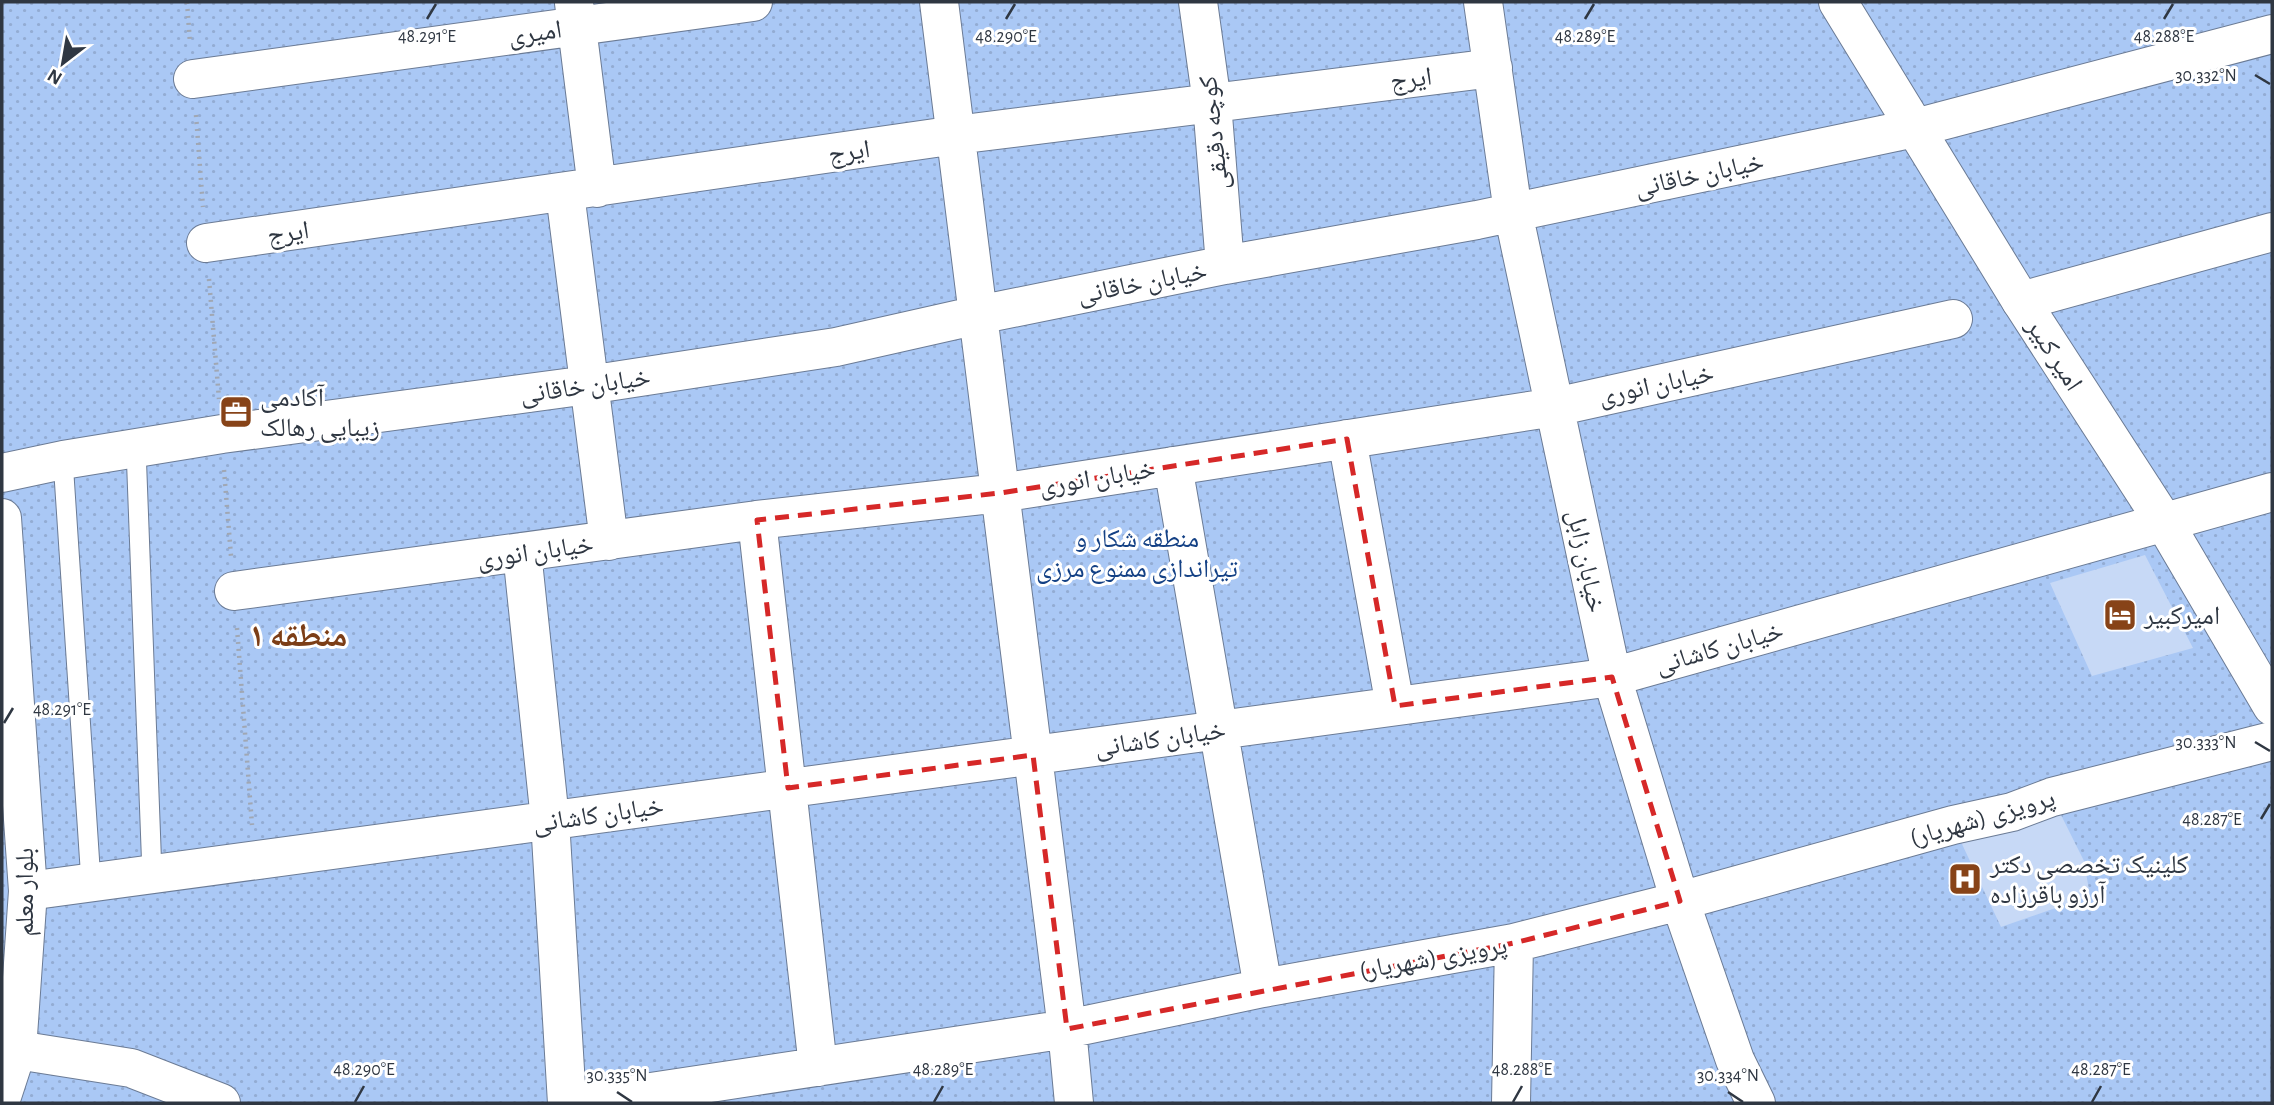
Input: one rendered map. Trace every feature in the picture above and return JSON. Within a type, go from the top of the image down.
[{"type":"street","name":"امیری","points":[[193,79],[575,14],[753,2]]},
{"type":"street","points":[[939,2],[1074,1103]]},
{"type":"street","name":"کوچه دقیقی","points":[[1198,2],[1212,103],[1225,265]]},
{"type":"street","name":"خیابان زابل","points":[[1483,2],[1513,212],[1612,677],[1680,901],[1735,1060],[1756,1103]]},
{"type":"street","name":"امیر کبیر","points":[[1838,2],[2021,301],[2164,522],[2272,706]]},
{"type":"street","points":[[575,14],[588,385],[609,541]]},
{"type":"street","name":"خیابان خاقانی","points":[[2,473],[63,460],[235,432],[588,385],[836,347],[978,315],[1225,265],[1513,212],[1915,128],[2272,34]]},
{"type":"street","name":"ایرج","points":[[206,243],[956,135],[1493,68]]},
{"type":"street","points":[[2021,301],[2272,232]]},
{"type":"street","name":"خیابان انوری","points":[[234,591],[757,520],[1000,492],[1555,407],[1953,320]]},
{"type":"street","points":[[1347,439],[1395,706]]},
{"type":"street","points":[[1173,466],[1264,988]]},
{"type":"street","name":"خیابان کاشانی","points":[[28,891],[1612,677],[2272,492]]},
{"type":"street","name":"بلوار معلم","points":[[2,518],[28,891],[17,1050],[2,1096]]},
{"type":"street","points":[[757,520],[818,1067]]},
{"type":"street","points":[[522,552],[550,820],[567,1103]]},
{"type":"street","name":"پرویزی (شهریار)","points":[[578,1103],[1067,1029],[1264,988],[1514,943],[1680,901],[1953,825],[2012,812],[2052,797],[2272,741]]},
{"type":"street","points":[[1511,1103],[1514,943]]},
{"type":"street","points":[[17,1050],[131,1068],[221,1103]]},
{"type":"lane","points":[[136,448],[152,874]]},
{"type":"lane","points":[[63,460],[91,883]]},
{"type":"highlighted area","points":[[1347,439],[1395,706],[1612,677],[1680,901],[1514,943],[1067,1029],[1033,755],[788,788],[757,520],[1000,493]]},
{"type":"green space","name":"منطقه شکار و تیراندازی ممنوع مرزی","points":[[2,2],[2272,2],[2272,1103],[2,1103]]},
{"type":"building","name":"امیرکبیر","points":[[2145,555],[2193,648],[2092,676],[2050,583]]},
{"type":"building","points":[[2052,797],[2084,861],[2090,896],[2001,927],[1953,825]]},
{"type":"place","name":"آکادمی زیبایی رهالک","points":[[236,412]]},
{"type":"place","name":"امیرکبیر","points":[[2120,615]]},
{"type":"place","name":"کلینیک تخصصی دکتر آرزو باقرزاده","points":[[1965,879]]},
{"type":"district","name":"منطقه ۱","points":[[298,634]]}]
